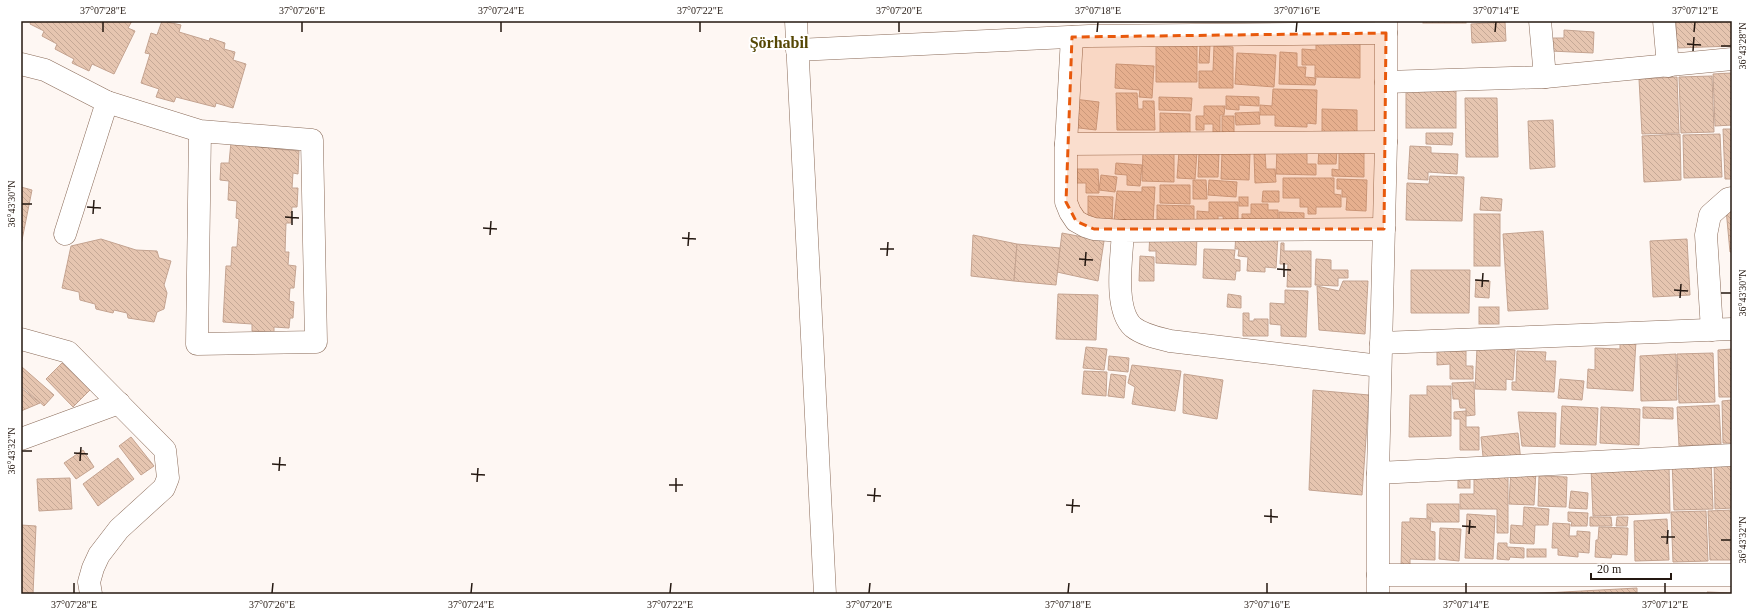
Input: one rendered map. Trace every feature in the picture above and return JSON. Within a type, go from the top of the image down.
[{"type":"street","points":[[796,21],[825,594]]},
{"type":"street","points":[[1540,21],[1545,77]]},
{"type":"street","points":[[1664,21],[1668,66]]},
{"type":"street","points":[[797,50],[1072,37],[1180,28],[1386,27],[1386,142],[1378,473],[1378,585],[1732,575]]},
{"type":"street","points":[[1072,37],[1066,144],[1066,202],[1076,221],[1094,229],[1123,231],[1384,229]]},
{"type":"street","points":[[1386,82],[1545,77],[1732,59]]},
{"type":"street","points":[[21,64],[44,70],[107,102],[200,131],[312,140],[316,342],[197,344],[200,131]]},
{"type":"street","points":[[65,234],[107,102]]},
{"type":"street","points":[[1066,144],[1386,142]]},
{"type":"street","points":[[1381,343],[1722,330],[1706,235],[1710,215],[1728,199],[1732,198]]},
{"type":"street","points":[[1123,231],[1120,291],[1123,309],[1128,320],[1134,327],[1143,332],[1155,338],[1170,341],[1380,366]]},
{"type":"street","points":[[21,339],[68,352],[165,450],[168,478],[164,488],[119,529],[99,555],[92,568],[89,582],[92,594]]},
{"type":"street","points":[[21,439],[119,403]]},
{"type":"street","points":[[1378,473],[1732,455]]},
{"type":"highlighted area","points":[[1386,33],[1384,229],[1094,229],[1076,221],[1066,202],[1072,37]]},
{"type":"building","points":[[31,21],[132,21],[128,28],[135,31],[114,74],[92,64],[89,71],[72,63],[74,59],[55,49],[57,44],[42,36],[44,31],[30,24]]},
{"type":"building","points":[[162,21],[181,25],[179,32],[209,41],[210,38],[225,43],[224,49],[235,52],[233,60],[246,64],[233,108],[216,103],[215,107],[176,97],[174,102],[156,97],[159,89],[141,83],[150,54],[145,53],[151,33],[157,35]]},
{"type":"building","points":[[1423,21],[1466,21],[1466,23],[1423,23]]},
{"type":"building","points":[[1676,21],[1731,21],[1732,46],[1677,48]]},
{"type":"building","points":[[1505,22],[1506,41],[1472,43],[1471,24]]},
{"type":"building","points":[[1564,30],[1594,32],[1593,53],[1551,51],[1551,38],[1564,38]]},
{"type":"building","points":[[1316,38],[1360,39],[1360,78],[1315,77],[1315,65],[1302,65],[1302,49],[1316,50]]},
{"type":"building","points":[[1197,42],[1197,82],[1156,82],[1156,43]]},
{"type":"building","points":[[1200,45],[1210,45],[1209,63],[1199,63]]},
{"type":"building","points":[[1214,46],[1233,47],[1233,88],[1199,88],[1199,71],[1213,71]]},
{"type":"building","points":[[1280,52],[1297,53],[1297,67],[1306,67],[1305,77],[1316,78],[1315,85],[1279,84]]},
{"type":"building","points":[[1237,53],[1276,55],[1274,87],[1235,84]]},
{"type":"building","points":[[1116,64],[1154,66],[1152,98],[1139,97],[1140,90],[1115,88]]},
{"type":"building","points":[[1732,73],[1732,125],[1715,126],[1713,74]]},
{"type":"building","points":[[1712,76],[1714,132],[1681,133],[1679,77]]},
{"type":"building","points":[[1677,77],[1679,133],[1642,134],[1639,79]]},
{"type":"building","points":[[1273,89],[1317,90],[1316,124],[1307,123],[1307,127],[1275,126],[1275,115],[1260,115],[1260,105],[1272,106]]},
{"type":"building","points":[[1406,90],[1456,90],[1456,128],[1406,128]]},
{"type":"building","points":[[1116,93],[1137,93],[1138,109],[1143,109],[1143,101],[1154,101],[1155,130],[1117,130]]},
{"type":"building","points":[[1226,96],[1259,97],[1259,106],[1239,105],[1239,110],[1226,109]]},
{"type":"building","points":[[1159,97],[1192,98],[1191,111],[1159,110]]},
{"type":"building","points":[[1465,98],[1497,98],[1498,157],[1466,157]]},
{"type":"building","points":[[1074,99],[1099,102],[1096,130],[1071,127]]},
{"type":"building","points":[[1204,106],[1225,106],[1224,115],[1220,115],[1220,132],[1213,132],[1213,124],[1204,124],[1204,130],[1196,130],[1196,116],[1204,116]]},
{"type":"building","points":[[1322,109],[1357,110],[1357,135],[1322,134]]},
{"type":"building","points":[[1259,112],[1260,124],[1236,125],[1235,113]]},
{"type":"building","points":[[1160,113],[1190,114],[1190,136],[1160,136]]},
{"type":"building","points":[[1222,116],[1234,116],[1234,133],[1222,132]]},
{"type":"building","points":[[1553,120],[1555,167],[1530,169],[1528,121]]},
{"type":"building","points":[[1723,129],[1732,129],[1732,179],[1725,179]]},
{"type":"building","points":[[1426,133],[1453,133],[1452,145],[1426,144]]},
{"type":"building","points":[[1680,134],[1681,180],[1644,182],[1642,136]]},
{"type":"building","points":[[1720,134],[1722,177],[1684,178],[1683,135]]},
{"type":"building","points":[[276,140],[276,149],[299,151],[298,174],[293,173],[292,188],[298,188],[297,207],[292,207],[291,223],[286,223],[285,252],[289,252],[288,265],[296,266],[294,288],[290,288],[289,301],[294,302],[293,318],[290,318],[289,328],[274,327],[274,332],[252,331],[252,324],[223,322],[226,266],[231,266],[232,247],[237,247],[239,219],[236,218],[237,201],[228,200],[229,181],[220,180],[221,163],[229,163],[231,142]]},
{"type":"building","points":[[1174,145],[1174,182],[1142,181],[1143,151]]},
{"type":"building","points":[[1410,146],[1431,147],[1431,153],[1458,154],[1457,174],[1428,172],[1428,180],[1408,179]]},
{"type":"building","points":[[1277,149],[1307,150],[1307,164],[1316,164],[1316,175],[1276,174]]},
{"type":"building","points":[[1319,149],[1337,150],[1336,164],[1318,164]]},
{"type":"building","points":[[1339,149],[1364,149],[1364,177],[1332,176],[1332,169],[1339,170]]},
{"type":"building","points":[[1179,151],[1197,152],[1195,179],[1177,178]]},
{"type":"building","points":[[1199,152],[1219,153],[1218,177],[1198,177]]},
{"type":"building","points":[[1222,153],[1250,153],[1249,180],[1221,179]]},
{"type":"building","points":[[1265,153],[1266,169],[1275,169],[1276,182],[1255,183],[1254,154]]},
{"type":"building","points":[[1116,163],[1142,165],[1140,186],[1127,185],[1127,175],[1115,174]]},
{"type":"building","points":[[1077,169],[1098,169],[1099,193],[1086,193],[1086,183],[1077,183]]},
{"type":"building","points":[[1101,175],[1117,177],[1115,192],[1099,190]]},
{"type":"building","points":[[1430,176],[1464,177],[1462,221],[1406,220],[1407,183],[1429,184]]},
{"type":"building","points":[[1283,178],[1334,178],[1334,194],[1341,195],[1341,207],[1316,207],[1316,214],[1308,214],[1308,207],[1300,207],[1300,198],[1283,198]]},
{"type":"building","points":[[1337,179],[1367,180],[1366,211],[1346,210],[1347,197],[1342,197],[1342,189],[1337,189]]},
{"type":"building","points":[[1193,180],[1206,180],[1207,199],[1193,199]]},
{"type":"building","points":[[1209,180],[1237,182],[1236,197],[1208,195]]},
{"type":"building","points":[[1160,185],[1190,185],[1190,204],[1160,203]]},
{"type":"building","points":[[21,187],[32,190],[21,245]]},
{"type":"building","points":[[1142,187],[1155,187],[1153,223],[1114,222],[1117,191],[1142,192]]},
{"type":"building","points":[[1263,191],[1279,191],[1279,202],[1262,202]]},
{"type":"building","points":[[1088,196],[1113,197],[1112,223],[1088,222]]},
{"type":"building","points":[[1239,197],[1248,197],[1248,206],[1239,206]]},
{"type":"building","points":[[1481,197],[1502,199],[1501,211],[1480,210]]},
{"type":"building","points":[[1209,202],[1238,202],[1238,225],[1224,225],[1223,216],[1218,216],[1218,224],[1197,224],[1197,211],[1209,212]]},
{"type":"building","points":[[1251,204],[1268,204],[1268,210],[1278,210],[1278,228],[1242,228],[1242,214],[1251,214]]},
{"type":"building","points":[[1157,205],[1194,206],[1194,220],[1157,219]]},
{"type":"building","points":[[1732,208],[1732,252],[1730,252],[1726,209]]},
{"type":"building","points":[[1279,212],[1304,213],[1304,222],[1279,222]]},
{"type":"building","points":[[1474,214],[1500,214],[1500,266],[1474,266]]},
{"type":"building","points":[[1543,231],[1548,309],[1508,311],[1503,234]]},
{"type":"building","points":[[1062,233],[1104,241],[1098,281],[1057,272]]},
{"type":"building","points":[[1150,233],[1197,235],[1196,265],[1156,263],[1156,251],[1149,251]]},
{"type":"building","points":[[1236,233],[1278,236],[1276,268],[1265,267],[1265,272],[1247,271],[1248,257],[1238,256],[1239,249],[1235,249]]},
{"type":"building","points":[[973,235],[1017,244],[1014,281],[971,276]]},
{"type":"building","points":[[101,239],[136,250],[157,251],[159,258],[171,261],[164,285],[167,293],[164,309],[157,312],[154,322],[128,318],[127,313],[114,310],[113,313],[96,309],[95,304],[80,300],[79,292],[62,288],[71,246]]},
{"type":"building","points":[[1687,239],[1690,295],[1653,297],[1650,241]]},
{"type":"building","points":[[1281,243],[1284,243],[1284,251],[1311,251],[1311,287],[1287,287],[1288,264],[1280,264]]},
{"type":"building","points":[[1017,244],[1060,248],[1056,285],[1014,281]]},
{"type":"building","points":[[1204,249],[1235,250],[1234,259],[1240,260],[1240,271],[1236,271],[1235,280],[1203,278]]},
{"type":"building","points":[[1140,256],[1154,257],[1154,281],[1139,281]]},
{"type":"building","points":[[1316,259],[1331,260],[1331,270],[1348,270],[1348,278],[1338,278],[1338,286],[1315,285]]},
{"type":"building","points":[[1411,270],[1470,270],[1469,313],[1411,313]]},
{"type":"building","points":[[1476,280],[1490,281],[1489,298],[1475,297]]},
{"type":"building","points":[[1343,281],[1368,281],[1365,334],[1319,330],[1317,286],[1339,291]]},
{"type":"building","points":[[1285,290],[1308,291],[1306,337],[1281,336],[1281,325],[1270,324],[1270,303],[1285,304]]},
{"type":"building","points":[[1058,294],[1098,295],[1096,340],[1056,339]]},
{"type":"building","points":[[1228,294],[1241,296],[1241,308],[1227,307]]},
{"type":"building","points":[[1479,307],[1499,307],[1499,324],[1479,324]]},
{"type":"building","points":[[1243,313],[1249,313],[1249,321],[1254,321],[1254,319],[1268,319],[1268,336],[1243,336]]},
{"type":"building","points":[[1620,340],[1636,341],[1633,391],[1587,388],[1588,369],[1595,370],[1595,348],[1620,349]]},
{"type":"building","points":[[1086,347],[1107,349],[1104,370],[1083,368]]},
{"type":"building","points":[[1477,348],[1515,350],[1513,380],[1506,379],[1506,390],[1475,389]]},
{"type":"building","points":[[1732,349],[1732,397],[1719,397],[1718,350]]},
{"type":"building","points":[[1437,351],[1466,351],[1466,366],[1473,366],[1473,379],[1450,379],[1450,364],[1437,365]]},
{"type":"building","points":[[1517,351],[1546,352],[1545,361],[1556,361],[1554,392],[1512,390],[1512,382],[1516,382]]},
{"type":"building","points":[[1713,353],[1715,402],[1679,403],[1677,354]]},
{"type":"building","points":[[1676,354],[1677,400],[1641,401],[1640,356]]},
{"type":"building","points":[[1109,356],[1129,358],[1128,372],[1108,370]]},
{"type":"building","points":[[62,363],[90,390],[73,407],[46,379]]},
{"type":"building","points":[[1132,365],[1181,371],[1175,411],[1132,404],[1135,387],[1128,383]]},
{"type":"building","points":[[22,367],[54,395],[44,406],[21,386]]},
{"type":"building","points":[[1084,371],[1107,372],[1106,396],[1082,394]]},
{"type":"building","points":[[1111,374],[1126,376],[1124,398],[1108,396]]},
{"type":"building","points":[[1184,374],[1223,380],[1217,419],[1183,413]]},
{"type":"building","points":[[1560,379],[1584,381],[1582,400],[1558,398]]},
{"type":"building","points":[[1474,382],[1475,415],[1466,416],[1466,408],[1460,408],[1459,399],[1453,399],[1452,383]]},
{"type":"building","points":[[1427,386],[1451,386],[1451,436],[1409,437],[1410,395],[1427,395]]},
{"type":"building","points":[[21,388],[40,403],[21,411]]},
{"type":"building","points":[[1313,390],[1369,395],[1362,495],[1309,490]]},
{"type":"building","points":[[1732,400],[1732,443],[1723,443],[1722,401]]},
{"type":"building","points":[[1719,405],[1721,444],[1679,446],[1677,407]]},
{"type":"building","points":[[1562,406],[1598,408],[1596,445],[1560,444]]},
{"type":"building","points":[[1601,407],[1640,409],[1639,445],[1600,443]]},
{"type":"building","points":[[1643,407],[1673,408],[1673,419],[1643,418]]},
{"type":"building","points":[[1466,411],[1466,427],[1479,427],[1479,450],[1460,450],[1460,419],[1454,419],[1454,412]]},
{"type":"building","points":[[1518,412],[1556,413],[1555,447],[1522,446]]},
{"type":"building","points":[[1518,433],[1521,462],[1484,466],[1481,437]]},
{"type":"building","points":[[131,437],[154,466],[141,475],[119,446]]},
{"type":"building","points":[[83,450],[94,467],[76,479],[64,463]]},
{"type":"building","points":[[118,458],[134,479],[98,506],[83,484]]},
{"type":"building","points":[[1732,458],[1732,508],[1715,509],[1714,459]]},
{"type":"building","points":[[1711,460],[1713,509],[1674,510],[1672,461]]},
{"type":"building","points":[[1669,465],[1670,513],[1593,516],[1591,468]]},
{"type":"building","points":[[1511,469],[1536,471],[1534,505],[1509,504]]},
{"type":"building","points":[[1474,470],[1508,470],[1508,533],[1497,533],[1497,509],[1460,509],[1460,494],[1474,494]]},
{"type":"building","points":[[1458,471],[1470,471],[1470,488],[1458,488]]},
{"type":"building","points":[[1539,476],[1567,477],[1566,507],[1538,506]]},
{"type":"building","points":[[70,478],[72,509],[39,511],[37,479]]},
{"type":"building","points":[[1571,491],[1588,493],[1587,509],[1569,508]]},
{"type":"building","points":[[1427,504],[1459,504],[1459,522],[1432,522],[1432,518],[1427,518]]},
{"type":"building","points":[[1524,507],[1549,509],[1548,525],[1535,525],[1534,544],[1510,543],[1511,525],[1523,526]]},
{"type":"building","points":[[1732,510],[1732,560],[1710,560],[1708,511]]},
{"type":"building","points":[[1706,511],[1708,561],[1673,562],[1671,512]]},
{"type":"building","points":[[1568,512],[1588,513],[1587,526],[1571,526],[1572,522],[1568,521]]},
{"type":"building","points":[[1467,514],[1495,516],[1493,559],[1465,558]]},
{"type":"building","points":[[1590,517],[1611,517],[1612,526],[1590,526]]},
{"type":"building","points":[[1617,517],[1628,517],[1627,526],[1616,526]]},
{"type":"building","points":[[1410,518],[1431,519],[1430,531],[1435,532],[1435,560],[1410,559],[1410,568],[1401,568],[1402,522],[1410,522]]},
{"type":"building","points":[[1667,519],[1669,560],[1635,561],[1634,521]]},
{"type":"building","points":[[1553,523],[1570,524],[1569,536],[1577,536],[1577,531],[1590,532],[1589,553],[1578,552],[1578,557],[1558,555],[1558,548],[1552,548]]},
{"type":"building","points":[[21,525],[36,526],[33,594],[21,594]]},
{"type":"building","points":[[1599,527],[1628,528],[1627,555],[1612,554],[1611,558],[1595,557],[1596,540],[1598,540]]},
{"type":"building","points":[[1440,528],[1461,529],[1459,561],[1439,559]]},
{"type":"building","points":[[1498,543],[1507,543],[1507,547],[1524,548],[1524,558],[1510,557],[1509,560],[1497,559]]},
{"type":"building","points":[[1527,549],[1546,549],[1546,557],[1527,557]]},
{"type":"building","points":[[1637,588],[1637,594],[1527,594]]},
{"type":"building","points":[[1707,592],[1732,593],[1732,594],[1707,594]]},
{"type":"building","points":[[1705,593],[1705,594],[1660,594]]},
{"type":"district","name":"Şörhabil","points":[[779,42]]}]
